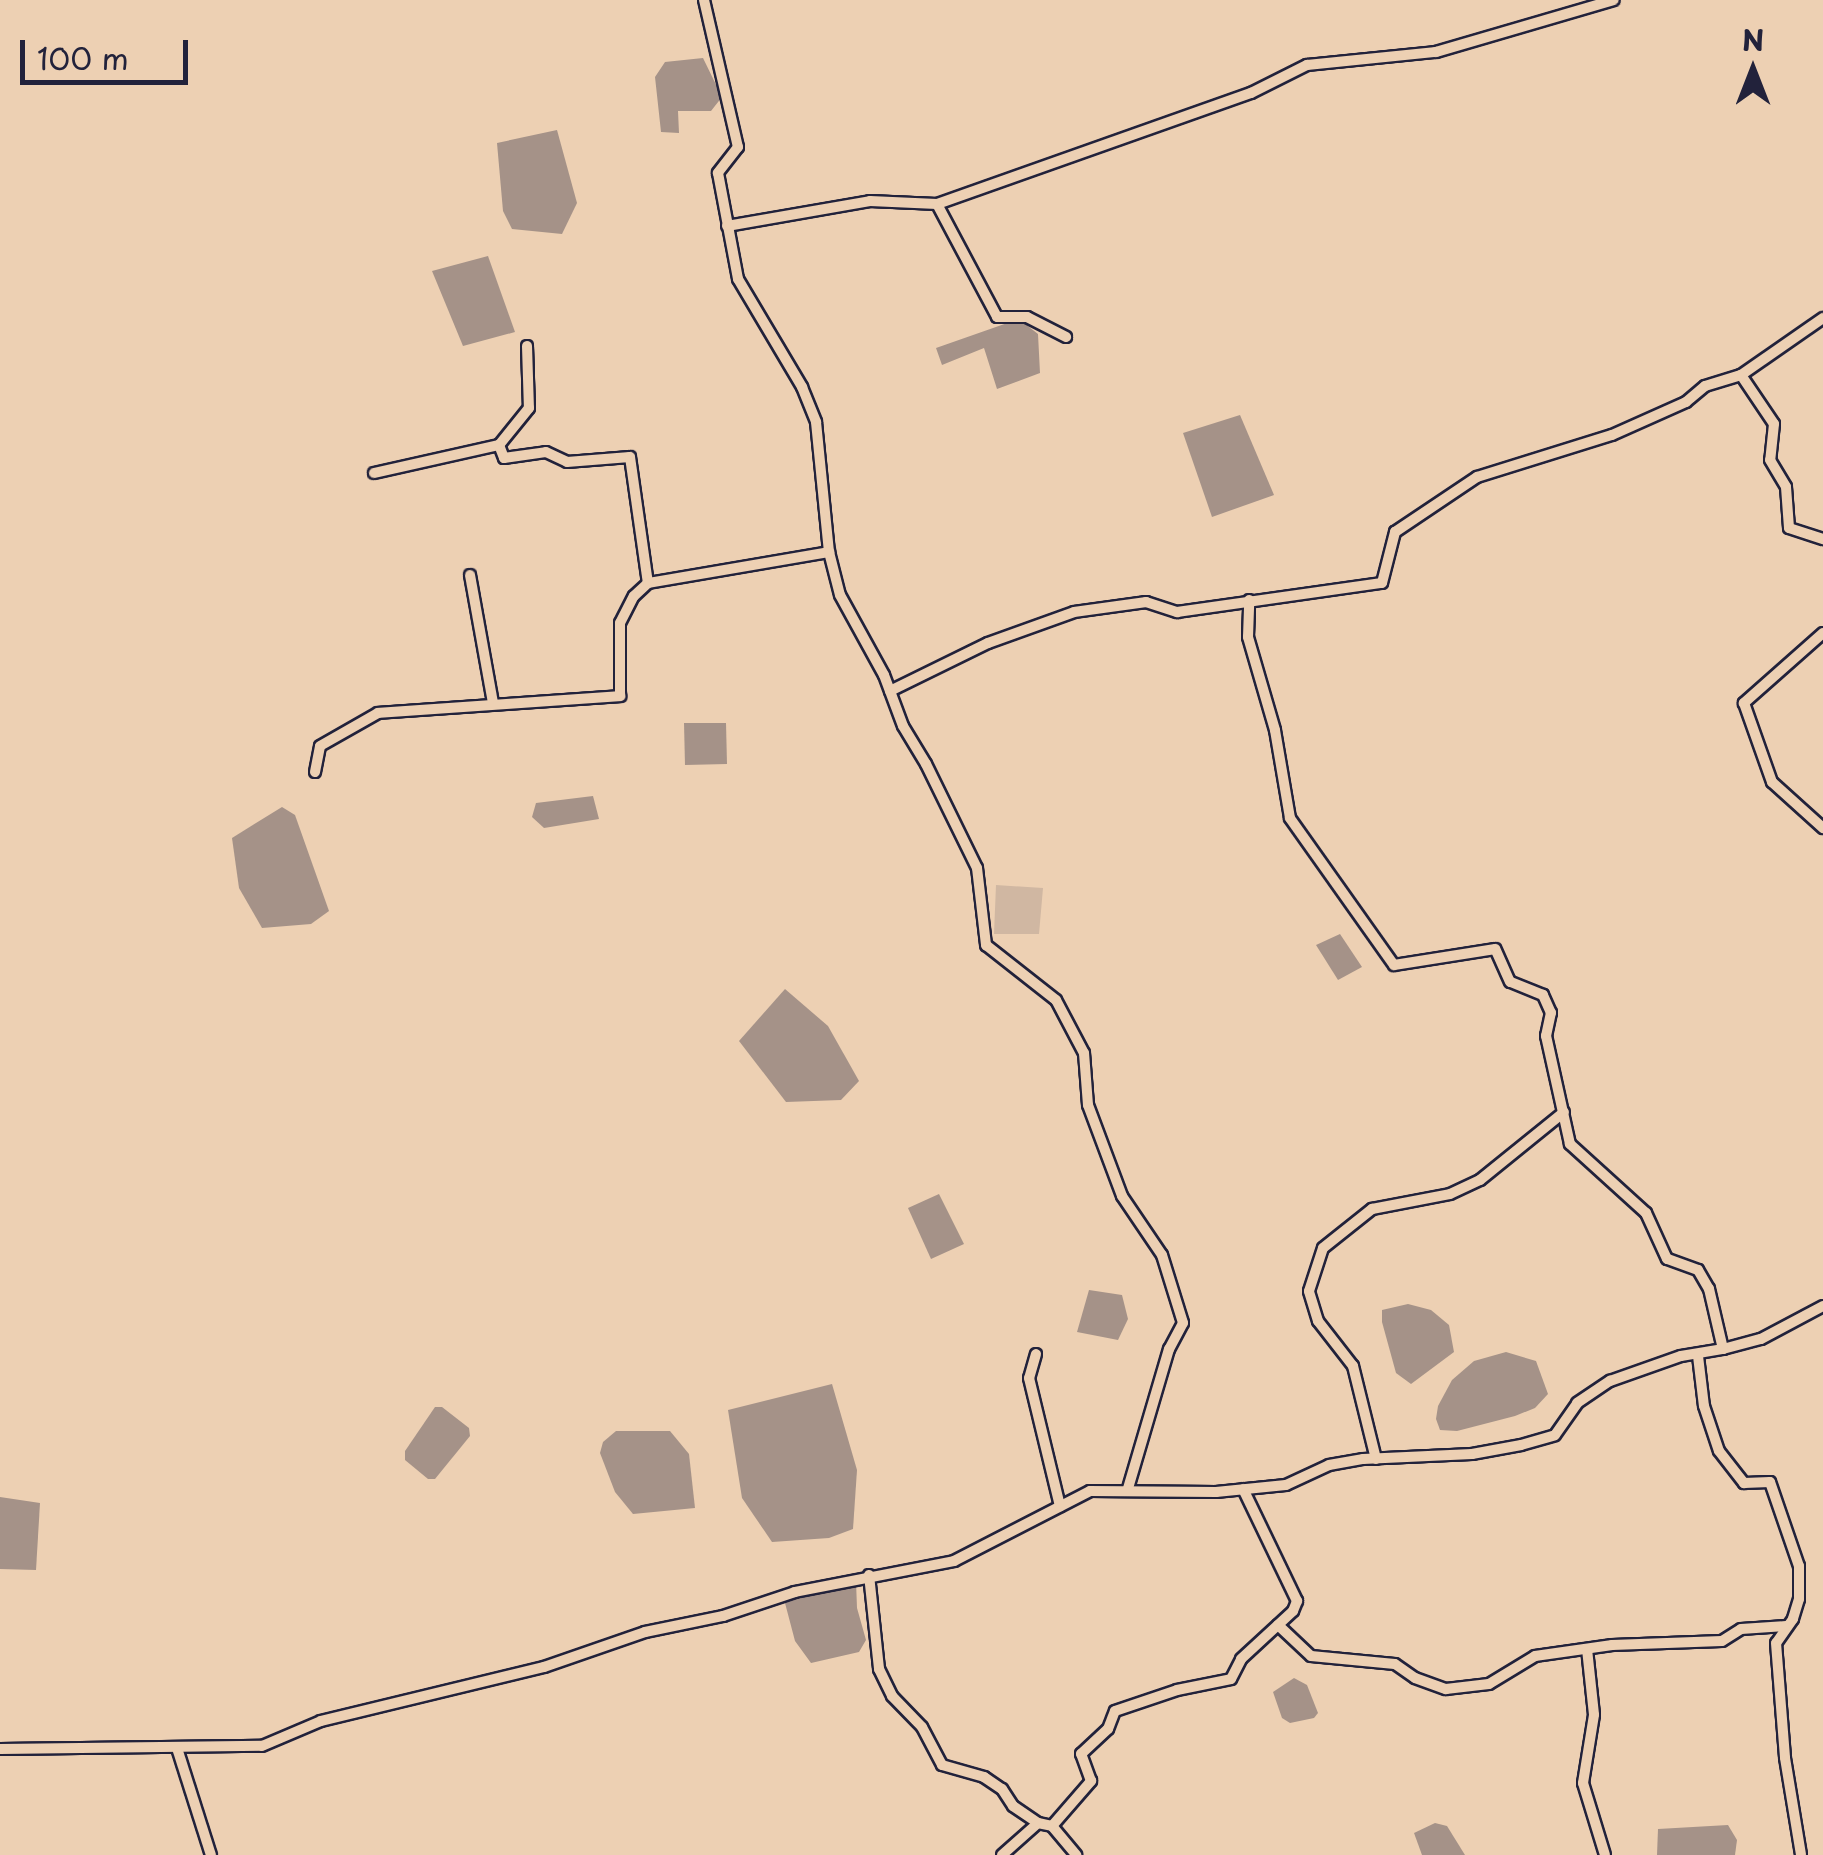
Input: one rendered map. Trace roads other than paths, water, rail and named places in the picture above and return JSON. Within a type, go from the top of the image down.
[{"type":"street","points":[[704,0],[738,147],[718,173],[738,279],[802,387],[816,422],[829,552],[840,595],[890,691],[902,726],[926,764],[978,868],[986,945],[1056,1000],[1084,1053],[1088,1106],[1122,1196],[1162,1255],[1183,1323],[1169,1349],[1128,1488]]},
{"type":"street","points":[[1547,0],[1552,15]]},
{"type":"street","points":[[727,226],[870,202],[937,204],[1251,93],[1307,65],[1436,52],[1614,0]]},
{"type":"street","points":[[937,204],[997,316],[1027,316],[1066,338]]},
{"type":"street","points":[[890,691],[988,643],[1074,612],[1146,602],[1178,612],[1382,584],[1396,532],[1477,477],[1612,434],[1686,402],[1705,386],[1741,376],[1823,318]]},
{"type":"street","points":[[374,473],[499,444],[528,408],[527,346]]},
{"type":"street","points":[[1741,376],[1774,424],[1770,460],[1786,487],[1789,528],[1823,540]]},
{"type":"street","points":[[499,444],[504,458],[546,452],[567,462],[630,457],[648,583]]},
{"type":"street","points":[[315,772],[320,746],[378,713],[620,696],[620,623],[634,596],[648,583],[829,552]]},
{"type":"street","points":[[470,575],[494,703]]},
{"type":"street","points":[[1248,600],[1248,637],[1275,730],[1290,818],[1394,965],[1495,949],[1510,982],[1543,995],[1551,1013],[1546,1036],[1570,1144],[1646,1214],[1667,1259],[1698,1270],[1708,1289],[1723,1349]]},
{"type":"street","points":[[1823,634],[1744,704],[1772,782],[1823,828]]},
{"type":"street","points":[[1376,1459],[1353,1366],[1318,1321],[1309,1292],[1323,1248],[1372,1210],[1450,1194],[1480,1180],[1564,1112]]},
{"type":"street","points":[[0,1749],[262,1746],[320,1721],[482,1684],[645,1632],[869,1575],[954,1560],[1090,1491],[1286,1485],[1329,1465],[1472,1454],[1555,1435],[1577,1404],[1610,1381],[1681,1356],[1698,1356],[1761,1339],[1823,1306]]},
{"type":"street","points":[[1036,1354],[1029,1378],[1060,1506]]},
{"type":"street","points":[[1698,1356],[1704,1406],[1719,1451],[1744,1483],[1770,1482],[1784,1510],[1799,1566],[1799,1599],[1776,1643],[1785,1758],[1801,1855]]},
{"type":"street","points":[[1052,1826],[1091,1781],[1080,1754],[1108,1730],[1115,1711],[1177,1690],[1231,1679],[1241,1659],[1298,1602],[1244,1489]]},
{"type":"street","points":[[869,1575],[879,1669],[892,1696],[922,1727],[942,1765],[984,1776],[1038,1824],[1052,1826],[1076,1855]]},
{"type":"street","points":[[1278,1624],[1311,1656],[1394,1664],[1415,1678],[1446,1690],[1489,1684],[1535,1656],[1722,1640],[1740,1629],[1786,1626]]},
{"type":"street","points":[[1588,1649],[1594,1715],[1583,1783],[1605,1855]]},
{"type":"street","points":[[177,1748],[197,1822],[211,1855]]},
{"type":"street","points":[[1002,1855],[1038,1824]]}]
